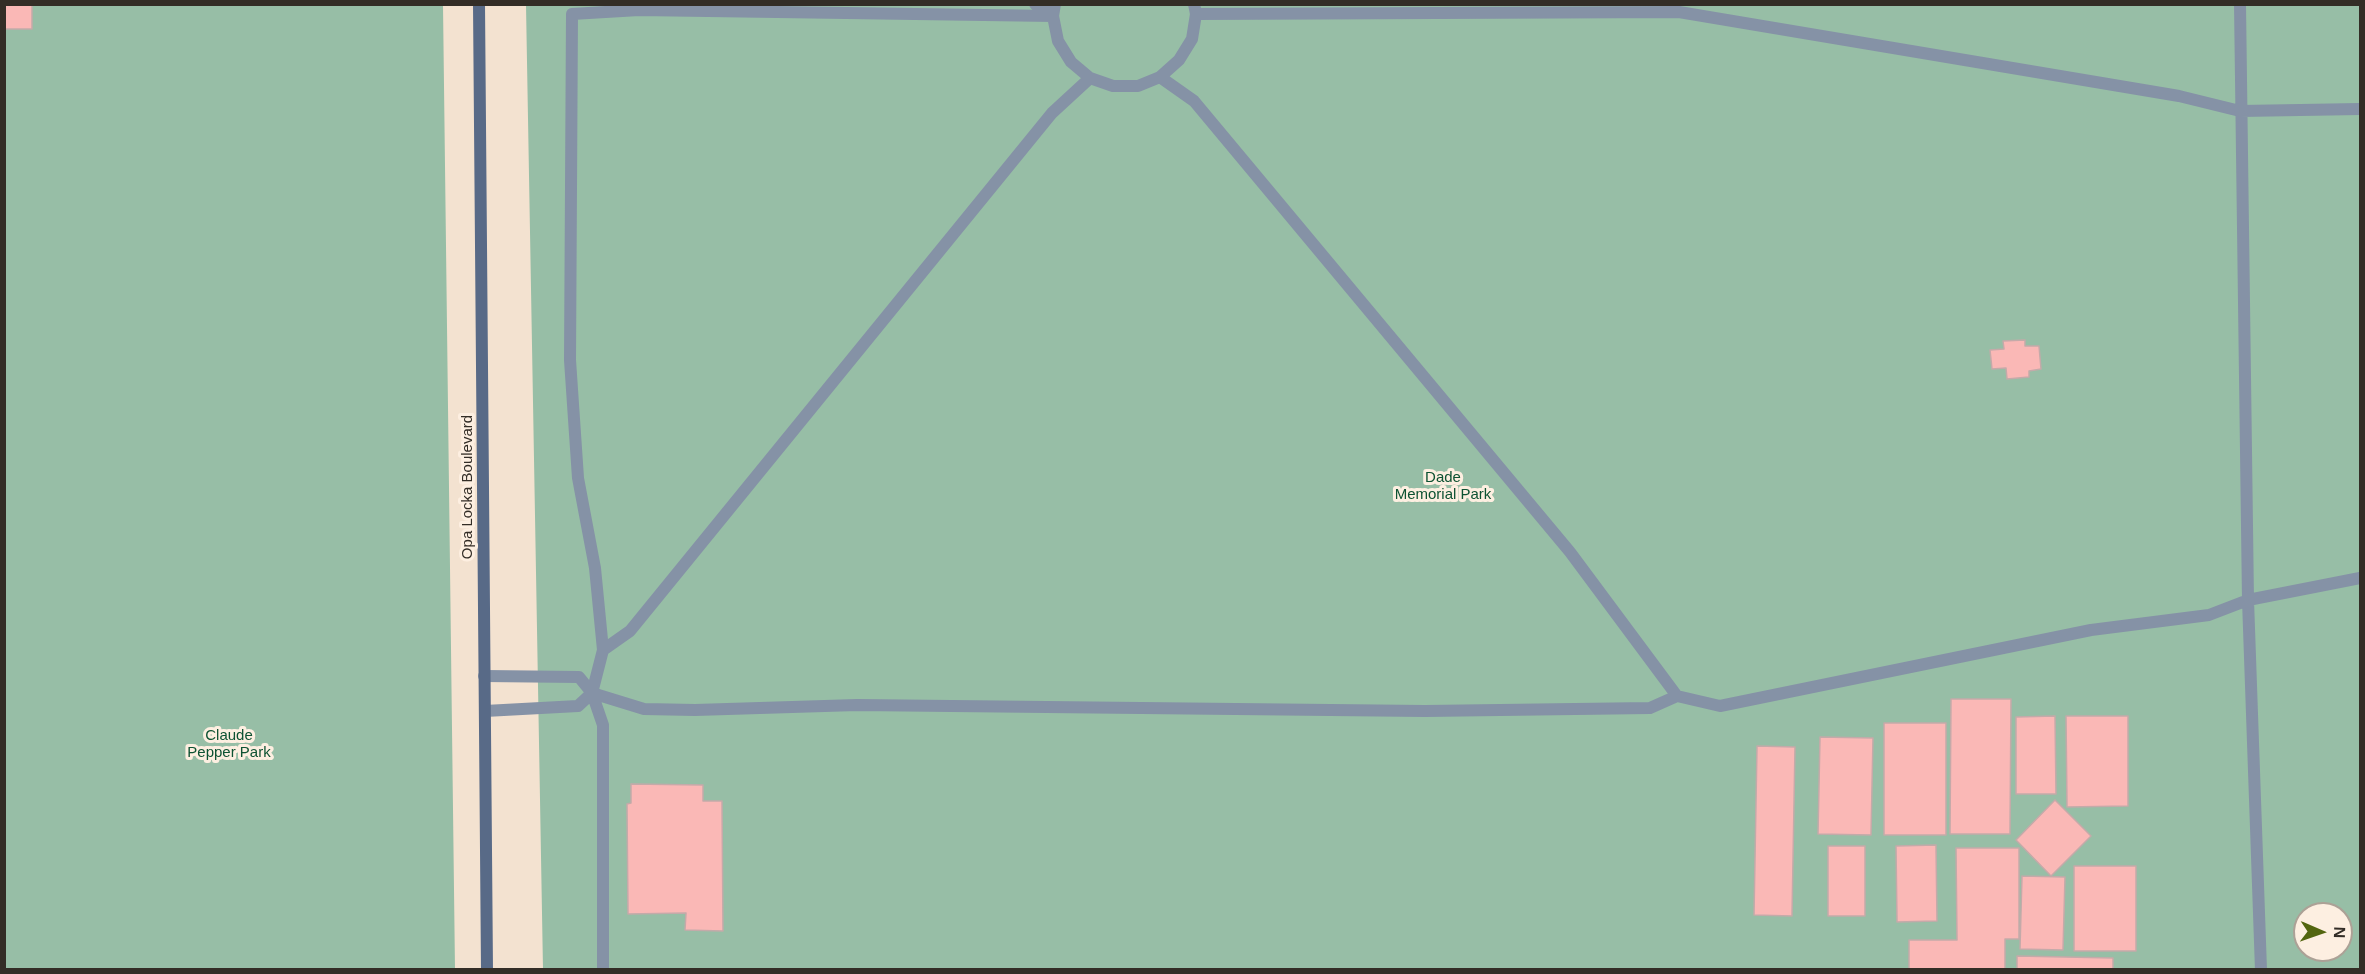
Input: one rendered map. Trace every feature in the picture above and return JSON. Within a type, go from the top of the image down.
[{"type":"main road","name":"Opa Locka Boulevard","points":[[479,4],[488,969]]},
{"type":"lane","points":[[1035,4],[1054,10]]},
{"type":"lane","points":[[2240,4],[2248,600],[2261,969]]},
{"type":"lane","points":[[1054,10],[1058,40],[1071,62],[1090,78],[1113,86],[1137,86],[1160,76],[1179,60],[1192,39],[1195,9],[1679,12],[2179,96],[2240,111],[2361,109]]},
{"type":"lane","points":[[485,711],[578,706],[592,693],[603,650],[595,568],[578,478],[570,360],[572,14],[639,10],[1054,10]]},
{"type":"lane","points":[[1160,76],[1194,101],[1547,524],[1635,637],[1677,696]]},
{"type":"lane","points":[[603,650],[630,631],[1052,113],[1090,78]]},
{"type":"lane","points":[[592,693],[644,709],[695,710],[857,705],[1168,710],[1650,708],[1677,696],[1720,706],[2091,630],[2209,615],[2248,600],[2361,578]]},
{"type":"lane","points":[[484,676],[579,677],[592,693],[603,725],[603,969]]},
{"type":"green space","name":"Claude Pepper Park","points":[[5,5],[443,5],[455,969],[5,970]]},
{"type":"green space","name":"Dade Memorial Park","points":[[526,5],[2360,5],[2360,969],[543,969]]},
{"type":"building","points":[[4,4],[32,4],[32,29],[4,29]]},
{"type":"building","points":[[2025,340],[2025,346],[2039,346],[2041,369],[2029,371],[2029,377],[2007,379],[2006,368],[1992,369],[1990,350],[2004,349],[2003,341]]},
{"type":"building","points":[[1951,699],[2011,699],[2010,834],[1950,834]]},
{"type":"building","points":[[2055,716],[2056,794],[2016,794],[2016,717]]},
{"type":"building","points":[[2066,716],[2128,716],[2128,806],[2067,807]]},
{"type":"building","points":[[1884,723],[1946,723],[1946,835],[1884,835]]},
{"type":"building","points":[[1820,737],[1873,738],[1871,835],[1818,834]]},
{"type":"building","points":[[1757,746],[1795,747],[1792,916],[1754,915]]},
{"type":"building","points":[[631,784],[703,785],[703,801],[722,801],[723,931],[685,930],[686,913],[628,914],[627,804],[631,803]]},
{"type":"building","points":[[2055,800],[2091,836],[2051,876],[2016,840]]},
{"type":"building","points":[[1936,845],[1937,921],[1897,922],[1896,846]]},
{"type":"building","points":[[1828,846],[1865,846],[1865,916],[1828,916]]},
{"type":"building","points":[[1956,848],[2019,848],[2019,939],[2005,939],[2005,970],[1909,970],[1909,940],[1957,940]]},
{"type":"building","points":[[2074,866],[2136,866],[2136,951],[2074,951]]},
{"type":"building","points":[[2022,876],[2065,877],[2063,950],[2020,949]]},
{"type":"building","points":[[2017,956],[2113,958],[2113,970],[2017,970]]}]
